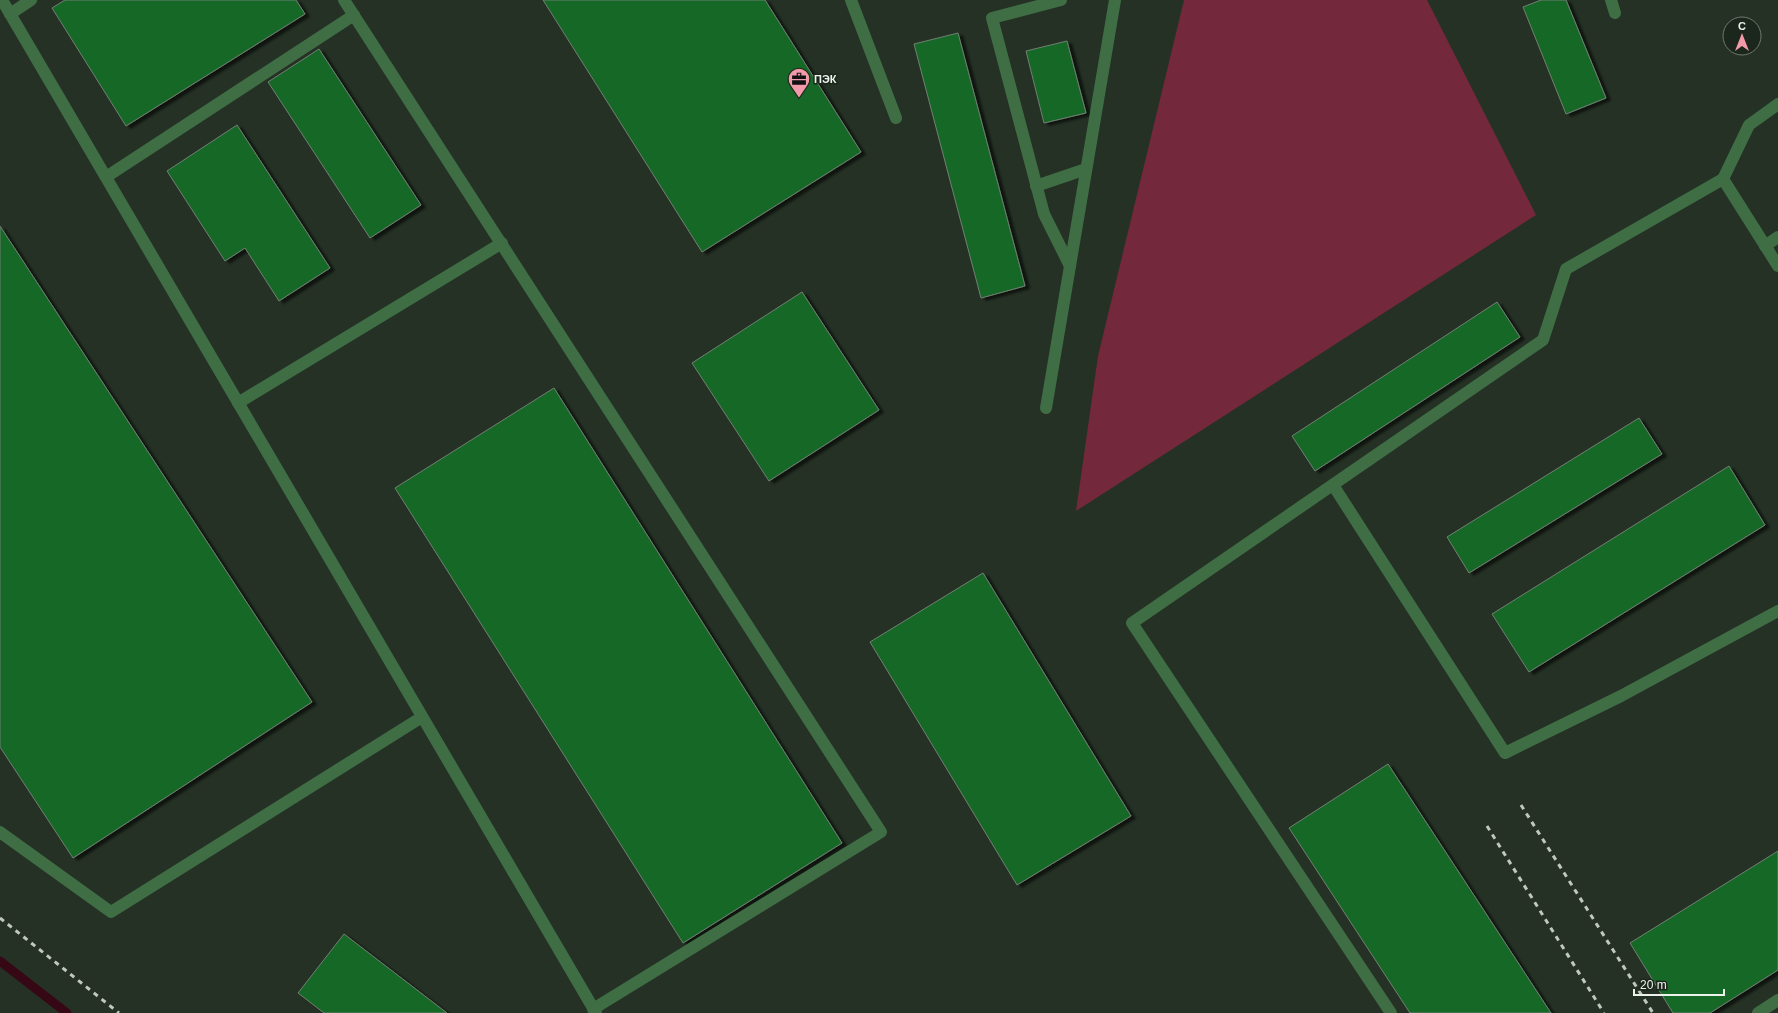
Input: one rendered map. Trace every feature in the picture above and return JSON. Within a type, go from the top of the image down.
[{"type":"lane","points":[[2,0],[595,1011],[881,832],[344,0]]},
{"type":"lane","points":[[10,14],[32,0]]},
{"type":"lane","points":[[851,0],[896,118]]},
{"type":"lane","points":[[1061,0],[992,18],[1044,214],[1070,266]]},
{"type":"lane","points":[[1046,408],[1115,0]]},
{"type":"lane","points":[[1611,0],[1615,13]]},
{"type":"lane","points":[[106,177],[354,15]]},
{"type":"lane","points":[[1391,1013],[1132,623],[1543,340],[1566,269],[1723,179],[1749,125],[1778,104]]},
{"type":"lane","points":[[1036,186],[1086,169]]},
{"type":"lane","points":[[1723,179],[1778,266]]},
{"type":"lane","points":[[1765,246],[1778,238]]},
{"type":"lane","points":[[238,403],[502,243]]},
{"type":"lane","points":[[1333,485],[1505,753],[1621,696],[1778,611]]},
{"type":"lane","points":[[0,832],[111,912],[422,717]]},
{"type":"lane","points":[[1758,1013],[1778,1000]]},
{"type":"shaded area","points":[[1184,0],[1427,0],[1536,215],[1076,511],[1098,356]]},
{"type":"building","points":[[65,0],[296,0],[305,14],[126,126],[52,8]]},
{"type":"building","points":[[543,0],[765,0],[861,152],[702,252]]},
{"type":"building","points":[[1541,0],[1566,0],[1606,98],[1566,114],[1523,7]]},
{"type":"building","points":[[958,33],[1025,286],[981,298],[914,44]]},
{"type":"building","points":[[1067,41],[1086,113],[1044,123],[1026,51]]},
{"type":"building","points":[[319,49],[421,205],[370,238],[268,82]]},
{"type":"building","points":[[237,125],[330,268],[279,301],[245,248],[225,261],[167,171]]},
{"type":"building","points":[[0,226],[312,702],[73,858],[0,747]]},
{"type":"building","points":[[802,292],[879,410],[769,481],[692,363]]},
{"type":"building","points":[[1497,302],[1520,337],[1315,471],[1292,436]]},
{"type":"building","points":[[554,388],[842,843],[683,943],[395,488]]},
{"type":"building","points":[[1639,418],[1662,454],[1469,573],[1447,537]]},
{"type":"building","points":[[1729,466],[1765,525],[1529,672],[1492,614]]},
{"type":"building","points":[[983,573],[1131,816],[1017,885],[870,642]]},
{"type":"building","points":[[1388,764],[1551,1013],[1410,1013],[1289,828]]},
{"type":"building","points":[[1778,851],[1778,970],[1710,1013],[1673,1013],[1630,943]]},
{"type":"building","points":[[344,934],[447,1013],[324,1013],[298,993]]},
{"type":"waterway","points":[[0,961],[67,1013]]},
{"type":"railway","points":[[1521,805],[1653,1013]]},
{"type":"railway","points":[[1487,826],[1604,1013]]},
{"type":"railway","points":[[0,918],[119,1013]]},
{"type":"place","name":"ПЭК","points":[[799,98]]}]
